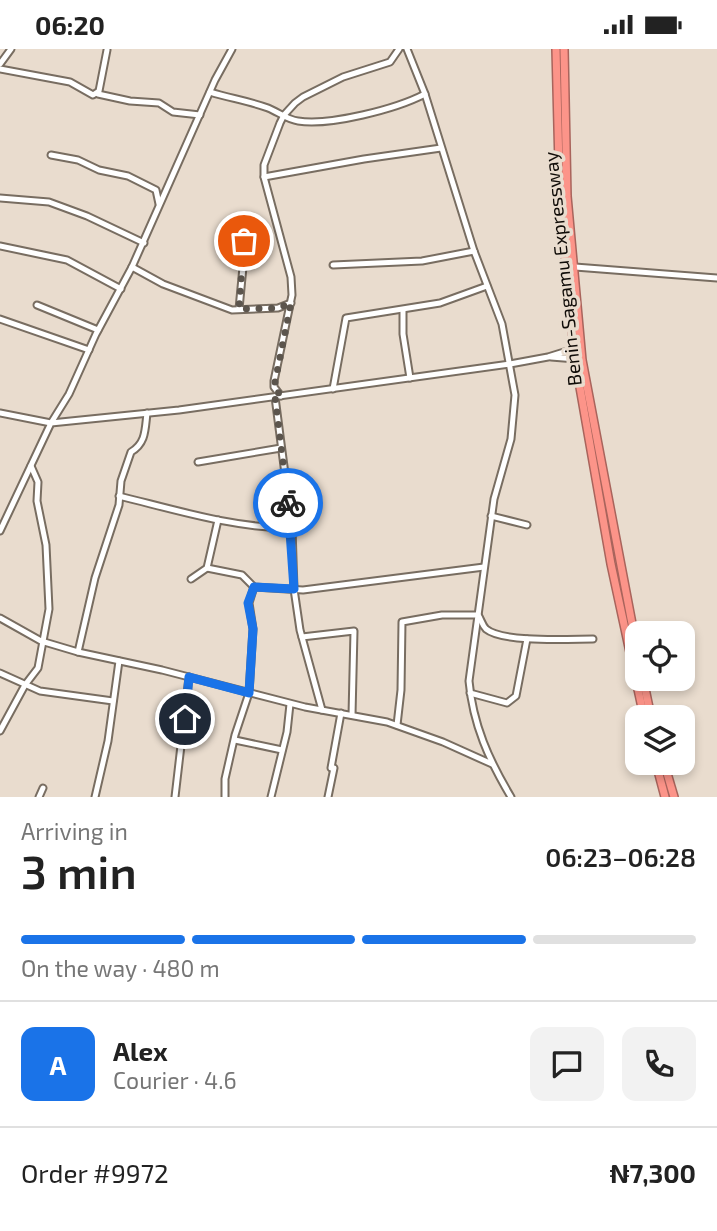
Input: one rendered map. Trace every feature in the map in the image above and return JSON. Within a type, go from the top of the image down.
[{"type":"highway","points":[[555,49],[560,205],[577,348],[611,564],[641,705]]},
{"type":"highway","name":"Benin-Sagamu Expressway","points":[[564,49],[567,196],[575,267],[577,348]]},
{"type":"highway","name":"Benin-Sagamu Expressway","points":[[579,359],[631,621]]},
{"type":"highway","points":[[659,775],[665,797]]},
{"type":"highway","points":[[668,775],[674,797]]},
{"type":"street","points":[[11,49],[0,67],[70,82],[86,93],[159,103],[173,112],[200,115]]},
{"type":"street","points":[[0,531],[51,423],[69,394],[98,330],[144,243],[159,204],[232,49]]},
{"type":"street","points":[[322,710],[302,637],[294,589],[292,528],[281,448],[278,396],[274,387],[291,303],[291,277],[264,177],[264,165],[284,115],[303,97],[343,77],[390,62],[399,49]]},
{"type":"street","points":[[407,49],[425,94],[474,251],[502,324],[515,395],[511,439],[491,516],[470,671],[470,693],[478,731],[492,764],[511,797]]},
{"type":"street","points":[[98,94],[107,50]]},
{"type":"street","points":[[210,92],[256,104],[295,121],[311,122],[404,105],[425,94]]},
{"type":"street","points":[[264,177],[442,148]]},
{"type":"street","points":[[51,155],[78,160],[99,170],[119,173],[149,185],[156,190],[159,204]]},
{"type":"street","points":[[0,198],[49,202],[87,216],[144,243]]},
{"type":"street","points":[[233,236],[244,241],[245,246],[239,309]]},
{"type":"street","points":[[0,246],[67,260],[121,289]]},
{"type":"street","points":[[333,265],[422,261],[474,251]]},
{"type":"street","points":[[132,267],[175,288],[232,310],[278,308],[291,303]]},
{"type":"street","points":[[575,267],[717,278]]},
{"type":"street","points":[[333,389],[346,318],[440,303],[487,286]]},
{"type":"street","points":[[37,305],[98,330]]},
{"type":"street","points":[[403,310],[403,334],[410,378]]},
{"type":"street","points":[[0,320],[89,350]]},
{"type":"street","points":[[0,413],[51,423],[147,413],[510,364],[577,348]]},
{"type":"street","points":[[548,357],[579,359]]},
{"type":"street","points":[[78,652],[95,578],[119,505],[131,452],[139,447],[144,439],[147,413]]},
{"type":"street","points":[[198,462],[281,448]]},
{"type":"street","points":[[0,731],[24,685],[38,668],[49,609],[46,545],[37,502],[38,482],[31,466]]},
{"type":"street","points":[[127,495],[219,520]]},
{"type":"street","points":[[119,496],[260,528],[292,528]]},
{"type":"street","points":[[491,516],[527,525]]},
{"type":"street","points":[[191,579],[207,568],[219,520]]},
{"type":"street","points":[[207,568],[242,575],[254,587],[303,590],[484,567]]},
{"type":"street","points":[[225,797],[225,779],[249,693],[253,629],[248,603],[254,587]]},
{"type":"street","points":[[397,725],[401,690],[402,622],[442,615],[478,615]]},
{"type":"street","points":[[478,615],[489,631],[527,639],[593,639]]},
{"type":"street","points":[[0,618],[52,645],[290,704],[397,725],[492,764]]},
{"type":"street","points":[[302,637],[354,631],[352,715]]},
{"type":"street","points":[[470,693],[507,703],[516,696],[527,639]]},
{"type":"street","points":[[41,653],[52,645]]},
{"type":"street","points":[[95,797],[108,741],[119,661]]},
{"type":"street","points":[[0,673],[40,691],[113,701]]},
{"type":"street","points":[[175,797],[189,677]]},
{"type":"street","points":[[271,797],[290,704]]},
{"type":"street","points":[[328,797],[341,713]]},
{"type":"street","points":[[235,740],[282,750]]},
{"type":"street","points":[[39,797],[43,788]]},
{"type":"way so far","points":[[244,241],[239,309],[278,308],[291,303],[274,381],[274,387],[281,396],[275,397],[288,503]]},
{"type":"route","points":[[185,719],[189,677],[249,693],[253,629],[248,603],[254,587],[294,589],[292,528],[288,503]]}]
